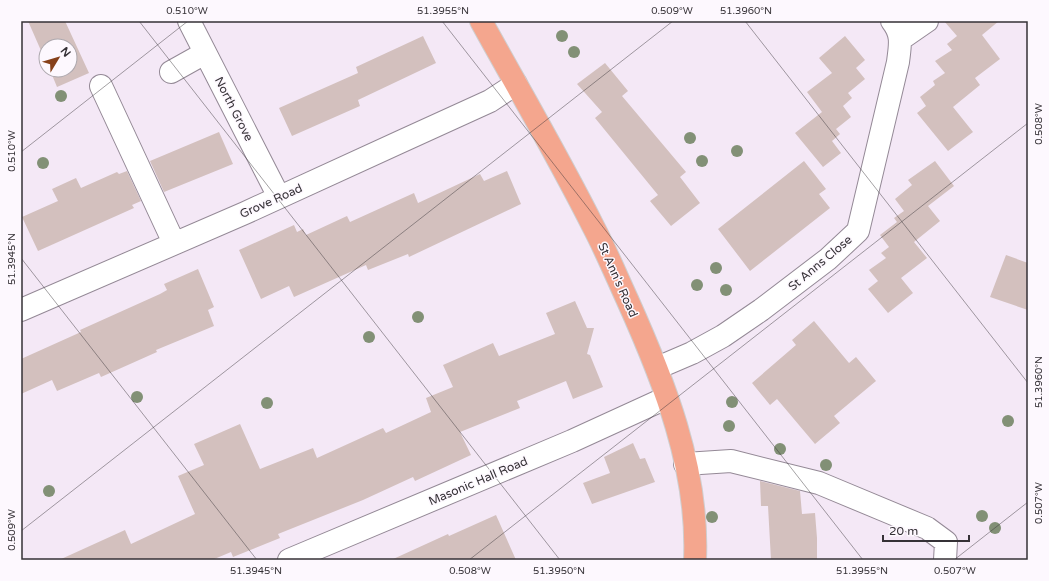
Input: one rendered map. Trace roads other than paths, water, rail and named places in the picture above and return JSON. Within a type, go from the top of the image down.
[{"type":"main road","name":"St Ann's Road","points":[[481,21],[595,229],[656,368],[680,440],[692,489],[696,536],[695,560]]},
{"type":"street","name":"North Grove","points":[[189,21],[279,197]]},
{"type":"street","points":[[896,30],[927,21]]},
{"type":"street","name":"St Anns Close","points":[[656,368],[692,353],[724,336],[828,259],[858,231],[898,62],[896,30]]},
{"type":"street","points":[[171,72],[205,53]]},
{"type":"street","name":"Grove Road","points":[[21,310],[174,244],[490,101],[516,84]]},
{"type":"street","points":[[101,86],[174,244]]},
{"type":"street","name":"Masonic Hall Road","points":[[289,560],[572,441],[666,398]]},
{"type":"street","points":[[686,464],[731,461],[819,483],[927,528],[946,542],[945,560]]}]
